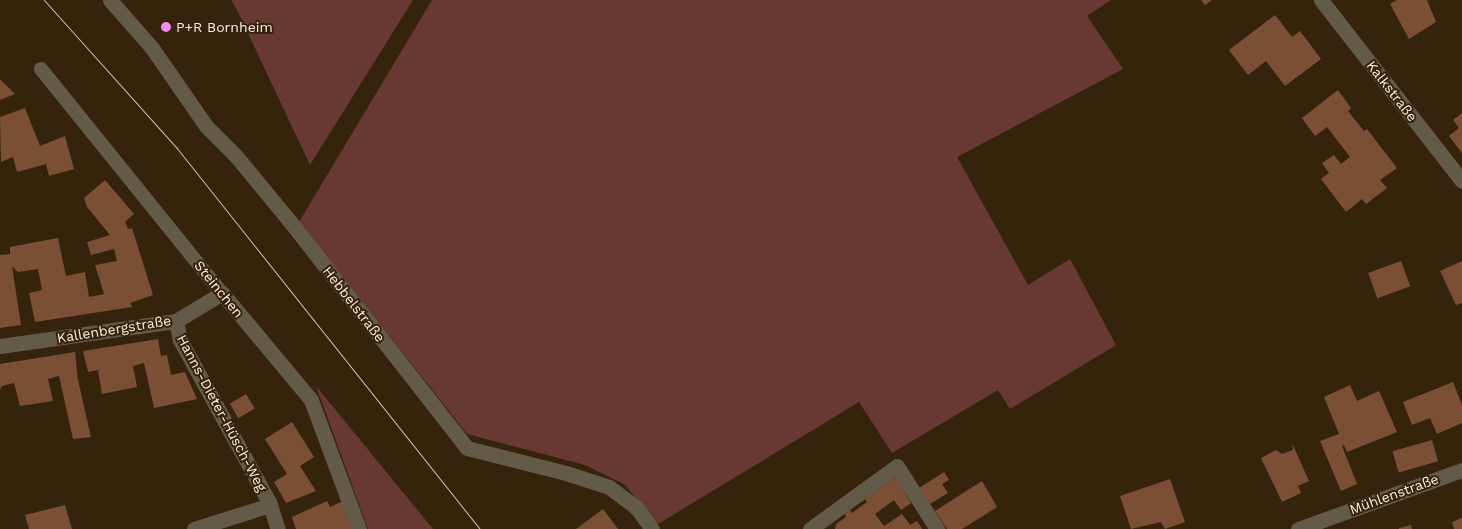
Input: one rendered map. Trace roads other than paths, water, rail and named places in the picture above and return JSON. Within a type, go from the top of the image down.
[{"type":"street","name":"Hebbelstraße","points":[[110,0],[152,48],[206,126],[286,217],[467,448],[566,472],[609,487],[636,507],[652,529]]},
{"type":"street","name":"Kalkstraße","points":[[1321,0],[1462,181]]},
{"type":"street","name":"Kallenbergstraße","points":[[0,346],[176,321],[222,293]]},
{"type":"street","name":"Steinchen","points":[[222,293],[311,400],[359,529]]},
{"type":"street","name":"Hanns-Dieter-Hüsch-Weg","points":[[176,321],[180,340],[270,505],[278,529]]},
{"type":"street","points":[[810,529],[897,466],[937,529]]},
{"type":"street","name":"Mühlenstraße","points":[[1298,529],[1462,470]]},
{"type":"street","name":"Hanns-Dieter-Hüsch-Weg","points":[[194,529],[270,505]]},
{"type":"lane","name":"Steinchen","points":[[42,69],[222,293]]},
{"type":"tram line","points":[[44,0],[176,147],[480,529]]},
{"type":"place","name":"P+R Bornheim","points":[[166,27]]}]
